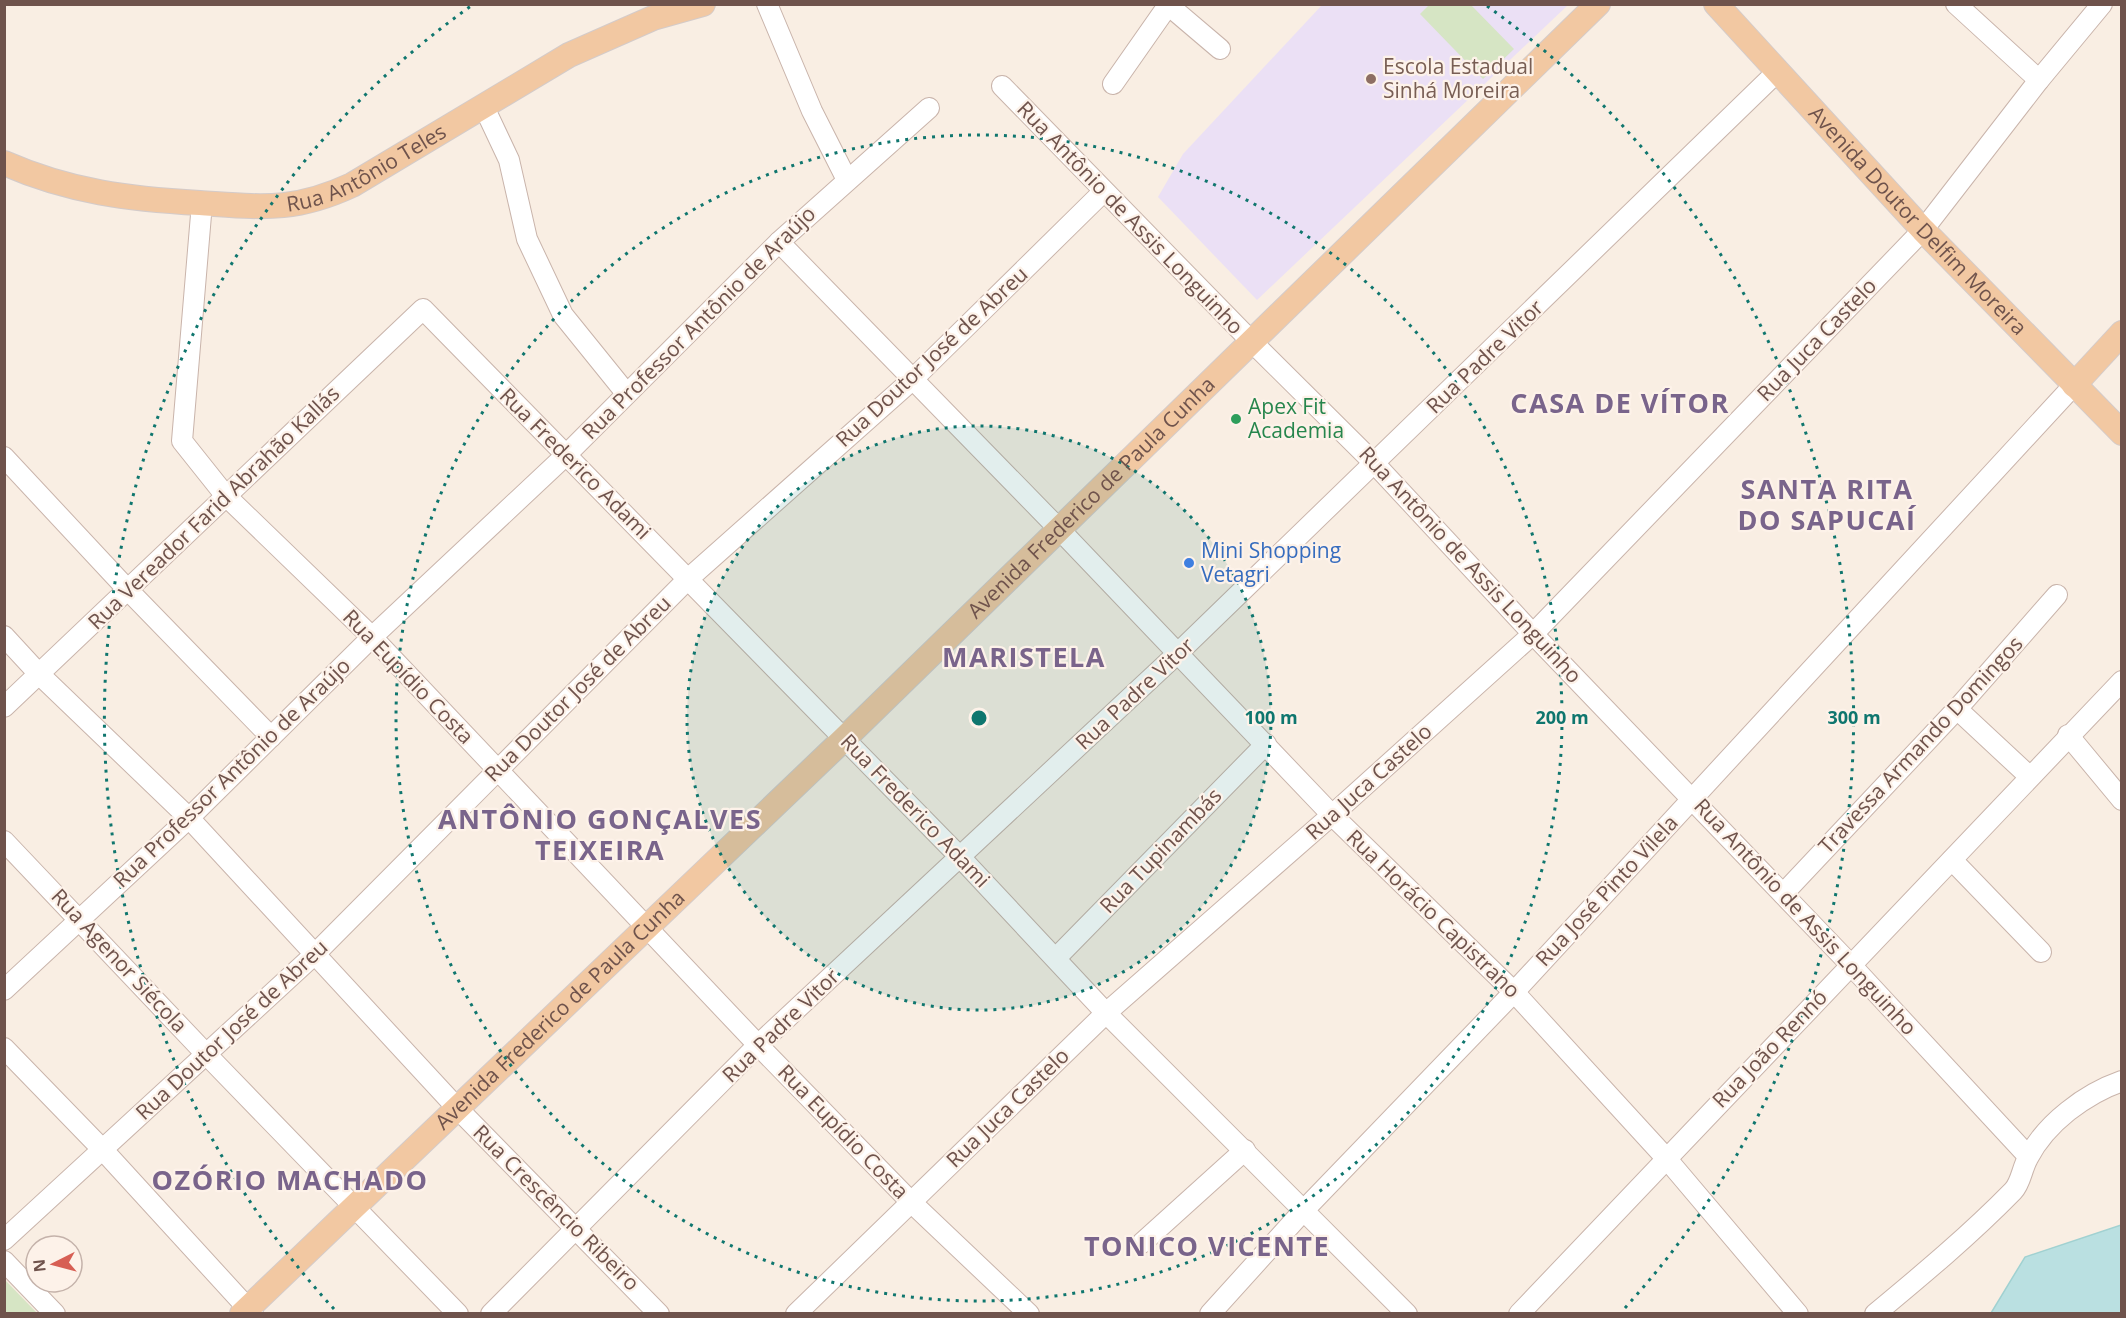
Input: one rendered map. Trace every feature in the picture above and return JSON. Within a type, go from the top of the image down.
[{"type":"main road","name":"Rua Antônio Teles","points":[[4,163],[87,192],[143,201],[259,208],[293,205],[321,199],[352,185],[569,55],[653,18],[703,4]]},
{"type":"main road","name":"Avenida Frederico de Paula Cunha","points":[[248,1312],[354,1205],[458,1109],[647,925],[845,738],[1598,4]]},
{"type":"main road","name":"Avenida Doutor Delfim Moreira","points":[[1716,4],[1923,230],[2121,434]]},
{"type":"main road","points":[[2074,385],[2121,333]]},
{"type":"street","points":[[768,4],[812,111],[847,180]]},
{"type":"street","points":[[1956,4],[2039,80]]},
{"type":"street","name":"Rua Juca Castelo","points":[[796,1314],[1106,1013],[1332,815],[1533,633],[1923,230],[2039,80],[2102,4]]},
{"type":"street","points":[[1113,84],[1168,5],[1220,49]]},
{"type":"street","name":"Rua Padre Vitor","points":[[491,1314],[578,1229],[758,1045],[961,858],[1376,464],[1777,72]]},
{"type":"street","name":"Rua Antônio de Assis Longuinho","points":[[1002,86],[1103,192],[1376,464],[1533,633],[1850,964],[2028,1156]]},
{"type":"street","points":[[484,107],[509,160],[527,239],[563,315],[626,393]]},
{"type":"street","name":"Rua Professor Antônio de Araújo","points":[[4,990],[189,818],[372,637],[564,456],[779,242],[929,108]]},
{"type":"street","name":"Rua Doutor José de Abreu","points":[[4,1240],[315,954],[688,579],[912,380],[1103,192]]},
{"type":"street","name":"Rua Eupídio Costa","points":[[202,203],[182,441],[225,495],[372,637],[647,925],[758,1045],[1021,1311]]},
{"type":"street","name":"Rua Horácio Capistrano","points":[[779,242],[1059,529],[1332,815],[1514,992],[1666,1158],[1798,1314]]},
{"type":"street","name":"Rua Vereador Farid Abrahão Kallás","points":[[4,707],[423,309]]},
{"type":"street","name":"Rua Frederico Adami","points":[[423,309],[564,456],[845,738],[1106,1013],[1407,1314]]},
{"type":"street","name":"Rua José Pinto Vilela","points":[[1210,1314],[1304,1210],[1514,992],[2074,385]]},
{"type":"street","points":[[4,457],[128,590],[272,736]]},
{"type":"street","name":"Travessa Armando Domingos","points":[[1783,894],[1957,709],[2057,595]]},
{"type":"street","name":"Rua Crescêncio Ribeiro","points":[[4,636],[39,674],[189,818],[458,1109],[659,1314]]},
{"type":"street","name":"Rua João Rennó","points":[[1519,1314],[2121,681]]},
{"type":"street","points":[[1957,709],[2029,776]]},
{"type":"street","points":[[2068,735],[2121,800]]},
{"type":"street","name":"Rua Tupinambás","points":[[1056,958],[1266,744]]},
{"type":"street","name":"Rua Agenor Siécola","points":[[4,841],[458,1314]]},
{"type":"street","points":[[1952,860],[2041,952]]},
{"type":"street","points":[[4,1048],[103,1150],[248,1312]]},
{"type":"street","points":[[1875,1314],[1926,1271],[2015,1189],[2028,1156],[2056,1122],[2082,1100],[2121,1081]]},
{"type":"street","points":[[1142,1244],[1245,1150]]},
{"type":"street","points":[[4,1261],[55,1314]]},
{"type":"shaded area","name":"Escola Estadual Sinhá Moreira","points":[[1322,5],[1568,5],[1257,300],[1158,197],[1183,154]]},
{"type":"green space","points":[[1430,4],[1471,5],[1514,49],[1483,79],[1420,14]]},
{"type":"green space","points":[[5,1280],[37,1313],[5,1313]]},
{"type":"water","points":[[2121,1225],[2121,1313],[1991,1313],[2025,1257]]},
{"type":"place","name":"Escola Estadual Sinhá Moreira","points":[[1371,79]]},
{"type":"place","name":"Apex Fit Academia","points":[[1236,419]]},
{"type":"place","name":"Mini Shopping Vetagri","points":[[1189,563]]},
{"type":"district","name":"CASA DE VÍTOR","points":[[1620,404]]},
{"type":"district","name":"SANTA RITA DO SAPUCAÍ","points":[[1827,506]]},
{"type":"district","name":"MARISTELA","points":[[1024,658]]},
{"type":"district","name":"ANTÔNIO GONÇALVES TEIXEIRA","points":[[600,836]]},
{"type":"district","name":"OZÓRIO MACHADO","points":[[290,1181]]},
{"type":"district","name":"TONICO VICENTE","points":[[1207,1247]]}]
